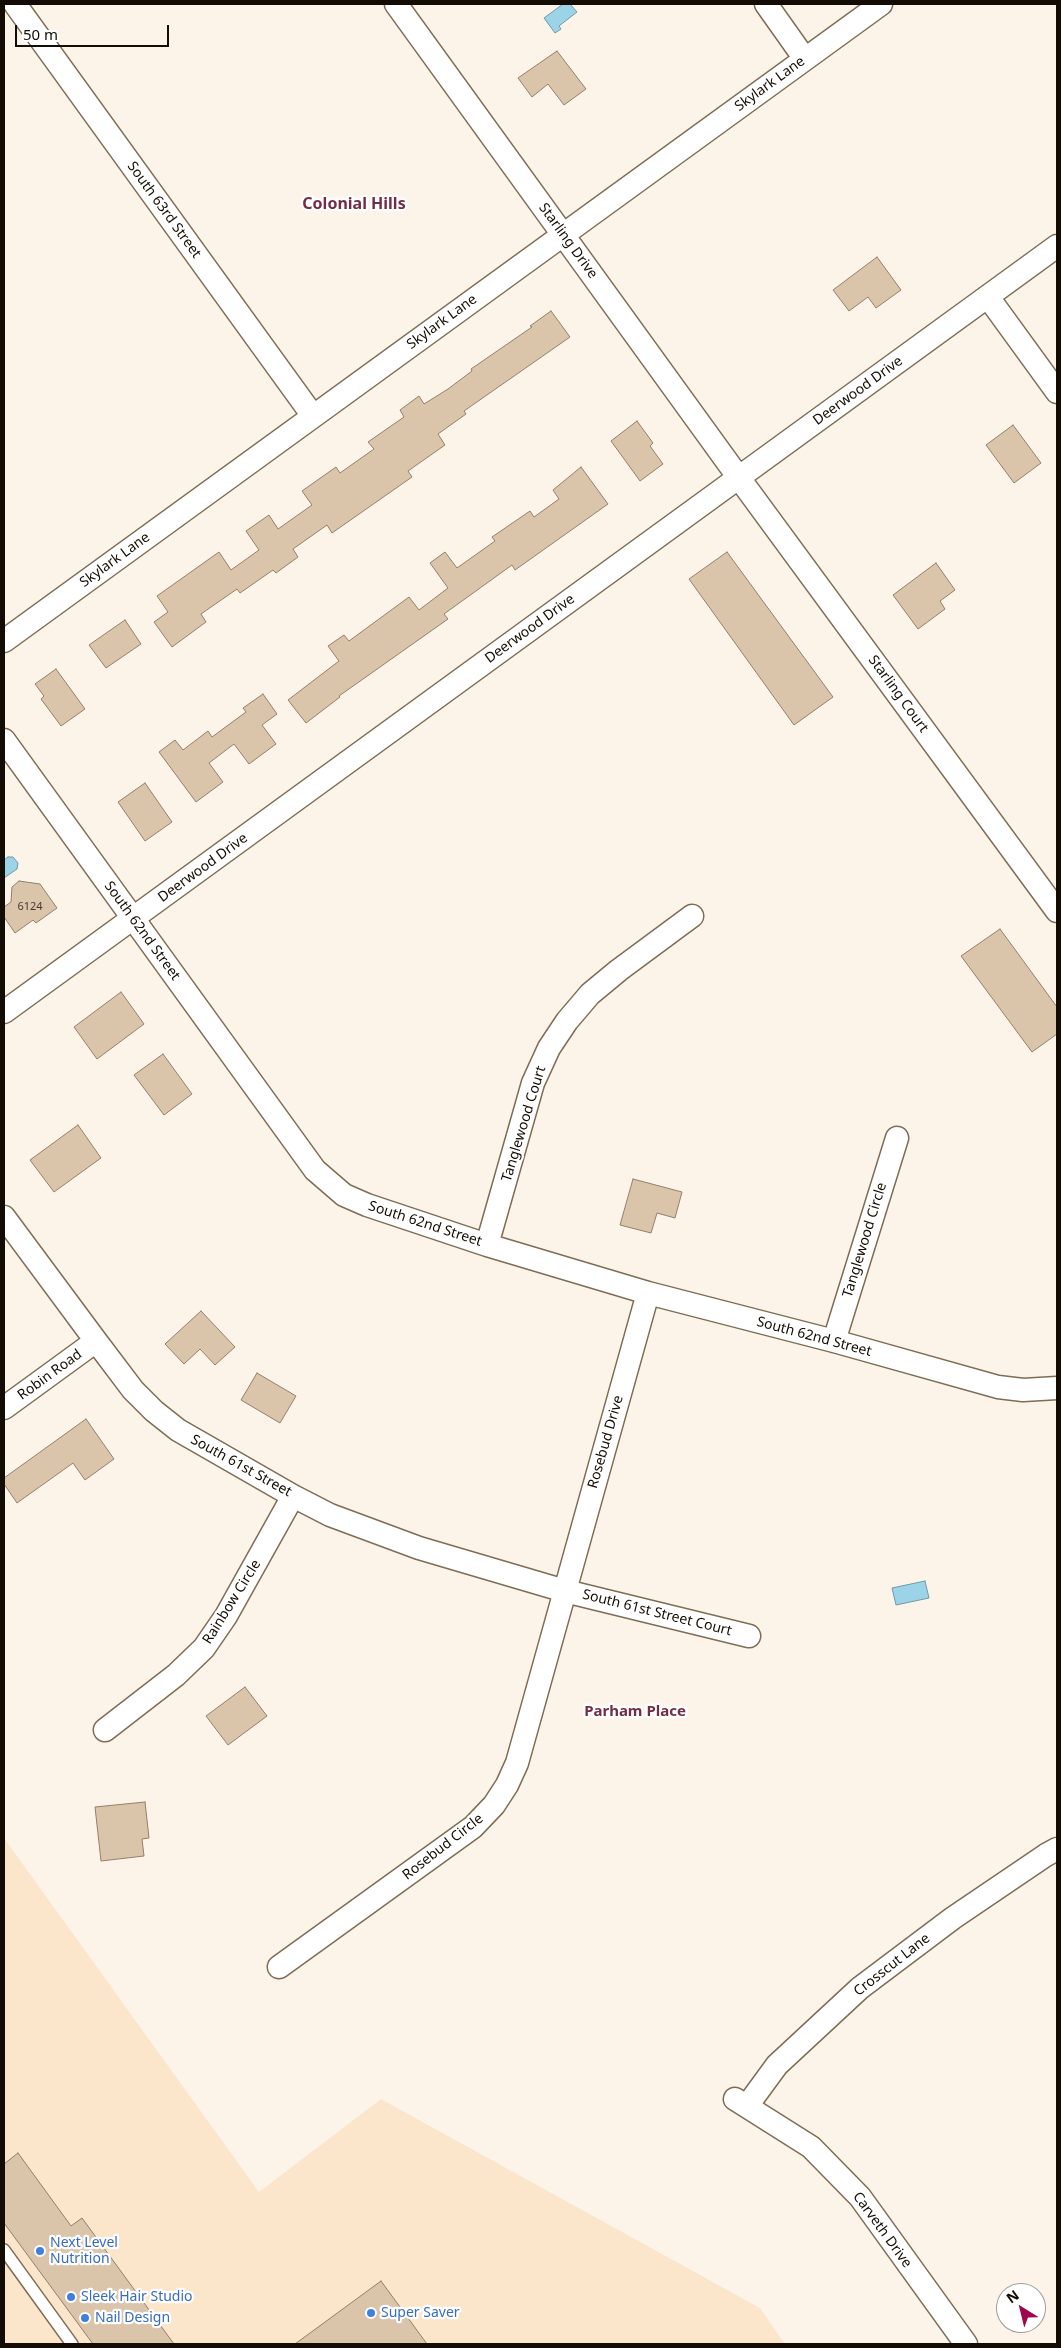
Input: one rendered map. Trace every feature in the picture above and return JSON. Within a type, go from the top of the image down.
[{"type":"street","name":"South 63rd Street","points":[[15,4],[313,416]]},
{"type":"street","name":"Starling Drive","points":[[396,4],[739,478]]},
{"type":"street","points":[[766,4],[805,59]]},
{"type":"street","name":"Skylark Lane","points":[[4,641],[881,4]]},
{"type":"street","name":"Deerwood Drive","points":[[4,1012],[1057,246]]},
{"type":"street","points":[[988,296],[1057,392]]},
{"type":"street","name":"Starling Court","points":[[739,478],[1057,911]]},
{"type":"street","name":"South 62nd Street","points":[[4,740],[315,1170],[328,1184],[344,1195],[367,1205],[487,1245],[648,1293],[834,1341],[998,1387],[1023,1390],[1057,1388]]},
{"type":"street","name":"Tanglewood Court","points":[[487,1245],[534,1083],[549,1048],[590,994],[692,916]]},
{"type":"street","name":"Tanglewood Circle","points":[[834,1341],[896,1138]]},
{"type":"street","name":"South 61st Street","points":[[4,1217],[133,1390],[154,1411],[178,1430],[330,1515],[419,1548],[565,1591]]},
{"type":"street","name":"Rosebud Drive","points":[[565,1591],[648,1293]]},
{"type":"street","name":"Robin Road","points":[[4,1408],[96,1341]]},
{"type":"street","name":"Rainbow Circle","points":[[105,1730],[176,1675],[204,1648],[226,1616],[294,1496]]},
{"type":"street","name":"South 61st Street Court","points":[[565,1591],[749,1636]]},
{"type":"street","name":"Rosebud Circle","points":[[279,1967],[473,1827],[494,1805],[507,1785],[516,1763],[565,1591]]},
{"type":"street","name":"Crosscut Lane","points":[[741,2102],[777,2065],[860,1988],[953,1918],[1057,1849]]},
{"type":"street","name":"Carveth Drive","points":[[741,2102],[811,2147],[860,2197],[966,2344]]},
{"type":"lane","points":[[4,2250],[72,2344]]},
{"type":"shaded area","points":[[4,1838],[259,2192],[381,2099],[760,2308],[785,2344],[4,2344]]},
{"type":"water","points":[[563,4],[570,4],[577,12],[559,26],[561,29],[555,33],[544,18]]},
{"type":"water","points":[[8,857],[13,857],[18,863],[17,869],[4,878],[4,860]]},
{"type":"water","points":[[925,1581],[929,1598],[896,1605],[892,1588]]},
{"type":"building","points":[[557,51],[586,89],[564,105],[548,84],[532,97],[518,78]]},
{"type":"building","points":[[877,257],[901,290],[876,308],[868,297],[849,311],[833,290]]},
{"type":"building","points":[[551,311],[570,337],[464,411],[466,414],[438,434],[445,445],[408,471],[412,477],[332,533],[327,525],[293,549],[298,557],[276,573],[273,570],[240,593],[237,589],[201,614],[206,622],[172,647],[154,622],[168,612],[157,596],[219,552],[231,570],[259,550],[246,531],[269,515],[278,529],[312,505],[302,491],[336,467],[340,473],[374,449],[368,442],[404,417],[400,410],[419,396],[424,404],[448,389],[472,371],[471,369],[532,327],[530,326]]},
{"type":"building","points":[[637,421],[653,443],[650,446],[663,464],[640,481],[611,441]]},
{"type":"building","points":[[1013,425],[1041,463],[1014,483],[986,445]]},
{"type":"building","points":[[581,467],[608,504],[515,570],[512,565],[444,614],[448,619],[339,696],[306,723],[288,700],[339,661],[328,646],[344,635],[349,641],[409,597],[419,610],[448,588],[430,563],[445,552],[457,568],[495,541],[492,537],[530,511],[534,517],[559,499],[553,490]]},
{"type":"building","points":[[727,552],[833,697],[794,725],[689,579]]},
{"type":"building","points":[[936,563],[955,590],[940,601],[945,609],[918,629],[893,595]]},
{"type":"building","points":[[125,620],[141,644],[106,668],[89,645]]},
{"type":"building","points":[[56,669],[85,709],[61,726],[41,699],[44,696],[35,684]]},
{"type":"building","points":[[263,694],[277,714],[262,725],[276,744],[249,764],[234,744],[209,763],[223,782],[196,802],[159,752],[175,740],[183,750],[208,731],[212,737],[246,712],[243,708]]},
{"type":"building","points":[[145,783],[172,822],[145,841],[118,802]]},
{"type":"building","points":[[19,881],[40,884],[57,908],[36,923],[33,920],[15,933],[4,917],[4,907],[11,902],[12,887]]},
{"type":"building","points":[[1000,929],[1057,1007],[1057,1034],[1032,1052],[961,956]]},
{"type":"building","points":[[121,992],[144,1024],[97,1059],[74,1027]]},
{"type":"building","points":[[163,1054],[192,1094],[164,1115],[134,1075]]},
{"type":"building","points":[[78,1125],[101,1158],[54,1192],[30,1160]]},
{"type":"building","points":[[633,1179],[682,1192],[675,1218],[657,1213],[651,1233],[620,1225]]},
{"type":"building","points":[[201,1311],[235,1347],[215,1365],[200,1349],[184,1364],[165,1344]]},
{"type":"building","points":[[257,1373],[296,1396],[280,1423],[241,1400]]},
{"type":"building","points":[[86,1419],[114,1459],[85,1480],[73,1463],[17,1503],[4,1484],[4,1478]]},
{"type":"building","points":[[245,1687],[267,1716],[228,1745],[206,1716]]},
{"type":"building","points":[[145,1802],[149,1838],[142,1839],[144,1856],[101,1861],[95,1807]]},
{"type":"building","points":[[18,2153],[71,2226],[82,2218],[174,2344],[93,2344],[4,2223],[4,2164]]},
{"type":"building","name":"Super Saver","points":[[381,2281],[427,2344],[295,2344]]},
{"type":"place","name":"Next Level Nutrition","points":[[40,2251]]},
{"type":"place","name":"Sleek Hair Studio","points":[[71,2297]]},
{"type":"place","name":"Super Saver","points":[[371,2313]]},
{"type":"place","name":"Nail Design","points":[[85,2318]]},
{"type":"district","name":"Colonial Hills","points":[[354,204]]},
{"type":"district","name":"Parham Place","points":[[635,1712]]}]
